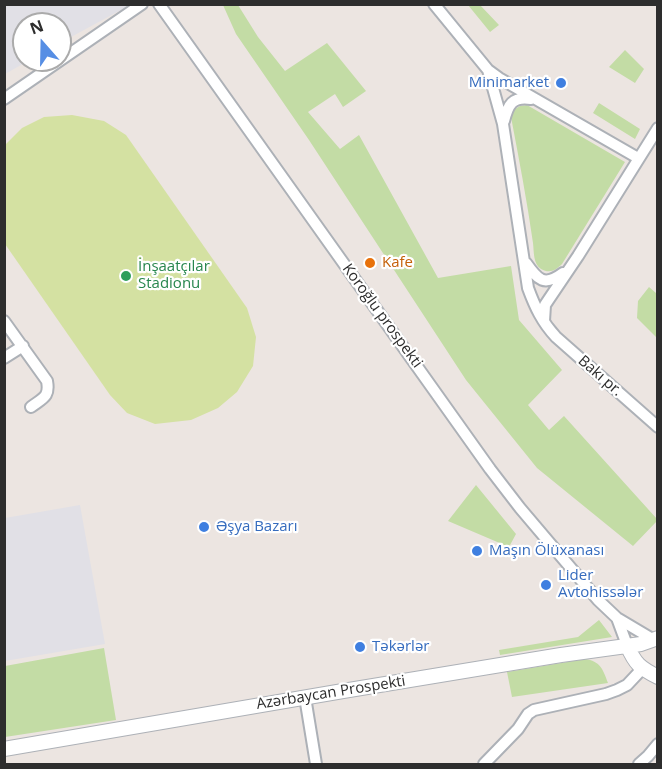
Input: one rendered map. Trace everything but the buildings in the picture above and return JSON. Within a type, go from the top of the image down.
[{"type":"street","points":[[4,99],[142,4]]},
{"type":"street","name":"Koroğlu prospekti","points":[[159,4],[490,469],[563,559],[616,618]]},
{"type":"street","points":[[434,4],[488,70],[534,100],[638,158]]},
{"type":"street","name":"Bakı pr.","points":[[488,70],[503,124],[528,288],[536,309],[544,324],[556,338],[657,427]]},
{"type":"street","points":[[503,124],[511,103],[524,98],[534,100]]},
{"type":"street","points":[[544,324],[545,305],[657,128]]},
{"type":"street","points":[[524,260],[534,274],[544,281],[557,278],[568,270]]},
{"type":"street","points":[[4,321],[47,381],[49,389],[47,395],[31,407]]},
{"type":"street","points":[[4,358],[23,346]]},
{"type":"street","points":[[616,618],[656,644]]},
{"type":"street","points":[[616,618],[633,658],[642,669],[657,677]]},
{"type":"street","name":"Azərbaycan Prospekti","points":[[4,749],[627,645],[656,644]]},
{"type":"street","points":[[484,765],[534,710],[617,690],[627,685],[642,669]]},
{"type":"street","points":[[305,697],[316,765]]},
{"type":"street","points":[[639,765],[657,744]]},
{"type":"shaded area","points":[[5,4],[130,4],[72,36],[72,12],[12,12],[12,70],[5,74]]},
{"type":"shaded area","points":[[80,505],[105,644],[5,661],[5,518]]},
{"type":"green space","points":[[223,5],[238,5],[258,37],[285,71],[327,43],[366,91],[343,107],[335,94],[308,112],[340,149],[359,135],[438,278],[511,266],[519,320],[562,370],[528,405],[549,430],[564,416],[657,519],[633,546],[537,468],[466,380],[309,140],[236,34]]},
{"type":"green space","points":[[468,5],[480,5],[499,25],[490,32]]},
{"type":"green space","points":[[625,50],[644,69],[635,83],[609,67]]},
{"type":"green space","points":[[599,103],[640,129],[635,139],[593,113]]},
{"type":"green space","points":[[527,105],[625,162],[562,264],[550,271],[538,267],[535,261],[526,196],[511,117],[512,111]]},
{"type":"green space","name":"İnşaatçılar Stadionu","points":[[72,115],[104,121],[126,135],[247,308],[256,337],[253,366],[237,392],[218,408],[191,420],[155,424],[127,413],[110,395],[5,244],[5,145],[22,128],[44,117]]},
{"type":"green space","points":[[649,287],[656,293],[657,291],[657,338],[637,318],[638,301]]},
{"type":"green space","points":[[476,485],[516,534],[509,547],[448,521]]},
{"type":"green space","points":[[599,620],[612,637],[500,655],[499,650],[578,637]]},
{"type":"green space","points":[[104,648],[116,720],[5,737],[5,666]]},
{"type":"green space","points":[[585,659],[600,666],[608,683],[512,697],[507,672]]},
{"type":"place","name":"Minimarket","points":[[561,83]]},
{"type":"place","name":"Kafe","points":[[370,263]]},
{"type":"place","name":"İnşaatçılar Stadionu","points":[[126,276]]},
{"type":"place","name":"Əşya Bazarı","points":[[204,527]]},
{"type":"place","name":"Maşın Ölüxanası","points":[[477,551]]},
{"type":"place","name":"Lider Avtohissələr","points":[[546,585]]},
{"type":"place","name":"Təkərlər","points":[[360,647]]}]
